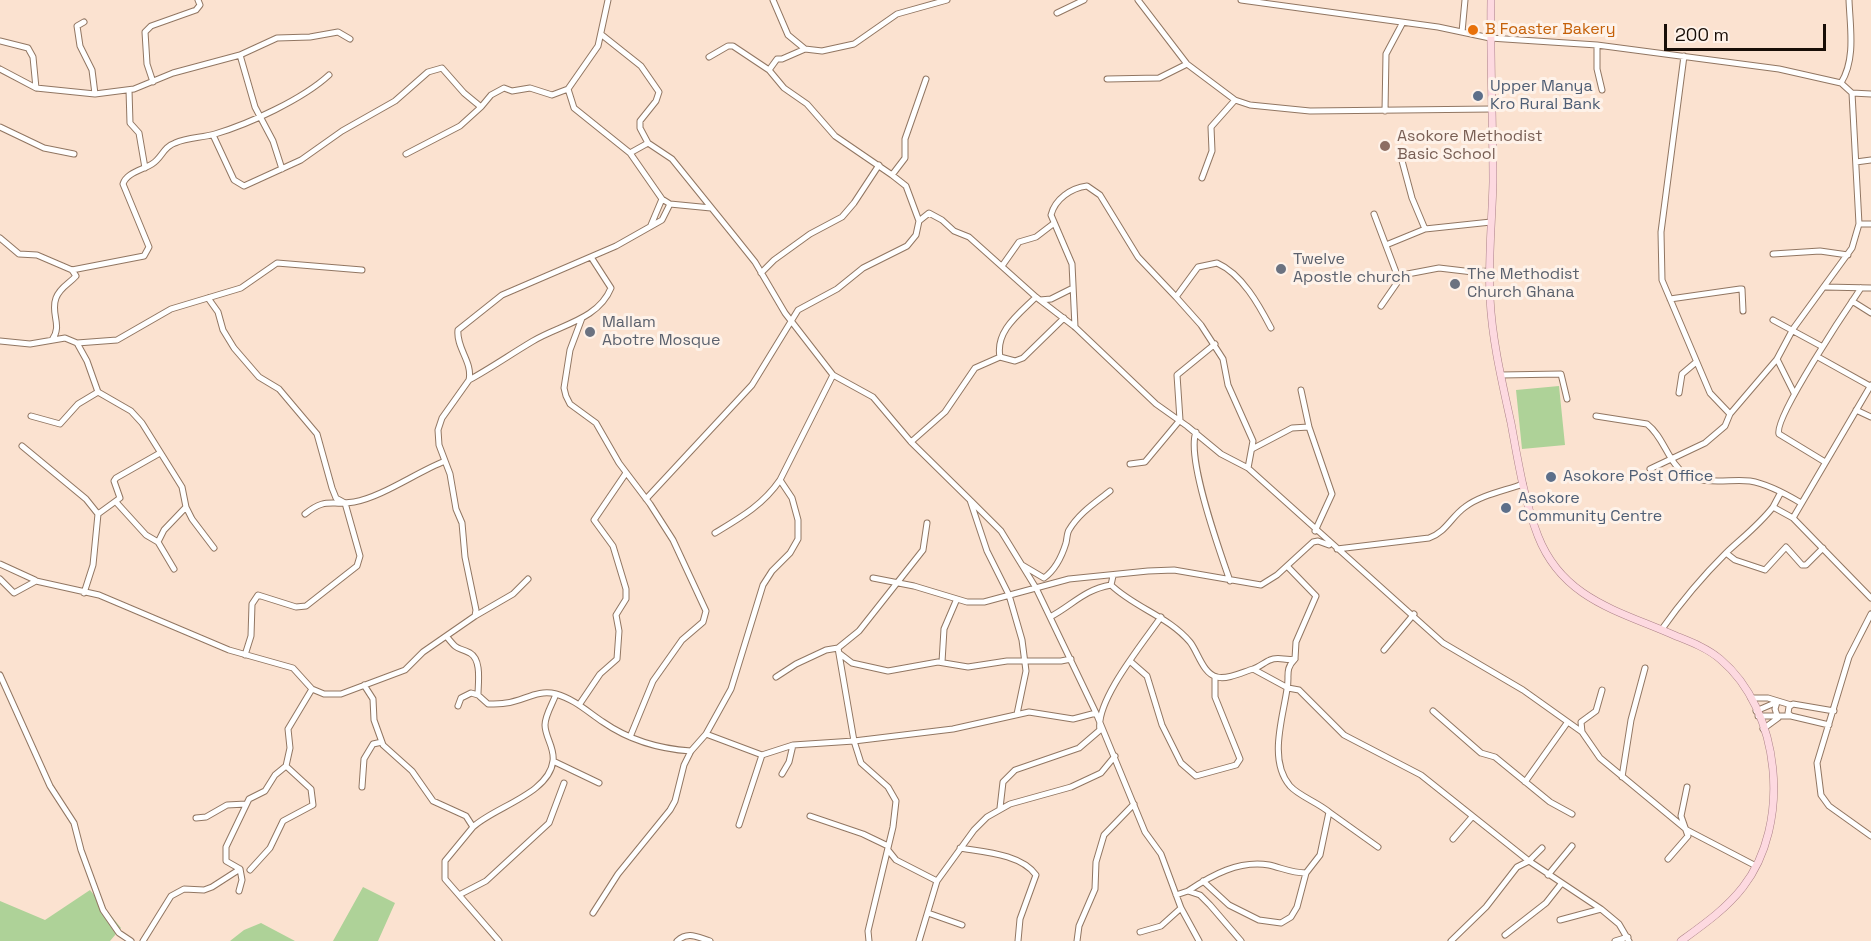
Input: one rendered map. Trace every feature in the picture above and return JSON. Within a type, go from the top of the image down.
[{"type":"main road","points":[[1491,0],[1492,109],[1489,271],[1492,322],[1523,484],[1538,537],[1562,577],[1596,602],[1662,629],[1712,653],[1731,670],[1751,698],[1769,750],[1773,803],[1770,827],[1756,866],[1744,886],[1724,908],[1681,941]]},
{"type":"street","points":[[153,82],[147,64],[145,33],[151,26],[196,10],[200,5],[198,0]]},
{"type":"street","points":[[406,153],[460,126],[491,95],[504,88],[512,91],[530,88],[552,95],[568,89],[598,46],[608,0]]},
{"type":"street","points":[[773,0],[788,35],[806,49]]},
{"type":"street","points":[[769,70],[777,59],[806,49],[822,51],[854,44],[897,14],[947,0]]},
{"type":"street","points":[[1057,13],[1073,8],[1084,0]]},
{"type":"street","points":[[1138,0],[1188,64],[1235,100],[1280,109],[1384,111],[1492,109]]},
{"type":"street","points":[[1241,0],[1490,38],[1597,45],[1779,69],[1841,83],[1852,93],[1871,94]]},
{"type":"street","points":[[1462,32],[1465,0]]},
{"type":"street","points":[[1841,83],[1847,74],[1851,53],[1850,0]]},
{"type":"street","points":[[84,22],[77,26],[76,34],[93,70],[95,94]]},
{"type":"street","points":[[1384,111],[1386,54],[1402,24]]},
{"type":"street","points":[[0,69],[36,88],[95,94],[129,90],[173,73],[189,71],[240,55],[278,38],[310,37],[338,32],[350,39]]},
{"type":"street","points":[[602,34],[641,66],[659,92],[656,101],[640,121],[640,128],[648,142],[672,159],[711,208],[761,273],[791,320],[833,375],[873,397],[911,442],[1000,531],[1036,588],[1071,659],[1115,756],[1145,832],[1161,854],[1181,908],[1199,941]]},
{"type":"street","points":[[0,41],[28,48],[33,57],[36,88]]},
{"type":"street","points":[[1597,45],[1597,69],[1602,90]]},
{"type":"street","points":[[646,499],[752,385],[798,310],[837,289],[862,268],[907,246],[916,235],[919,221],[906,186],[835,136],[807,104],[784,88],[769,70],[733,46],[728,46],[709,57]]},
{"type":"street","points":[[240,55],[260,116],[282,169]]},
{"type":"street","points":[[1684,56],[1661,231],[1662,280],[1695,363],[1710,393],[1730,414]]},
{"type":"street","points":[[1107,79],[1159,78],[1188,64]]},
{"type":"street","points":[[213,135],[239,185],[244,186],[301,160],[342,131],[395,100],[428,72],[438,68],[442,68],[464,93],[481,107]]},
{"type":"street","points":[[0,238],[19,254],[37,255],[72,270],[110,265],[147,253],[148,247],[123,184],[126,178],[155,162],[164,149],[173,143],[213,135],[251,122],[317,86],[329,75]]},
{"type":"street","points":[[892,175],[905,158],[905,139],[926,79]]},
{"type":"street","points":[[568,89],[574,108],[630,153],[662,199],[670,204],[711,208]]},
{"type":"street","points":[[129,90],[130,123],[139,133],[145,168]]},
{"type":"street","points":[[1650,469],[1673,460],[1716,435],[1725,426],[1730,414],[1777,359],[1793,328],[1848,255],[1859,224],[1852,93]]},
{"type":"street","points":[[1202,178],[1212,152],[1211,128],[1235,100]]},
{"type":"street","points":[[0,127],[44,148],[74,154]]},
{"type":"street","points":[[630,153],[648,142]]},
{"type":"street","points":[[1401,157],[1412,198],[1425,229]]},
{"type":"street","points":[[1856,162],[1871,160]]},
{"type":"street","points":[[761,273],[774,260],[810,234],[842,217],[879,165]]},
{"type":"street","points":[[1075,327],[1071,289],[1072,264],[1051,215],[1059,200],[1087,186],[1100,195],[1138,257],[1176,297],[1215,344],[1223,359],[1228,385],[1251,432],[1252,449],[1248,468]]},
{"type":"street","points":[[651,225],[662,199]]},
{"type":"street","points":[[470,380],[467,360],[457,337],[458,330],[468,320],[502,295],[591,257],[662,220],[670,204]]},
{"type":"street","points":[[919,221],[929,213],[954,231],[969,237],[1038,298],[1075,327],[1156,404],[1196,432],[1221,454],[1248,468],[1315,531],[1414,615],[1443,643],[1523,690],[1582,732],[1600,758],[1688,830],[1756,866]]},
{"type":"street","points":[[1374,214],[1397,276],[1397,284],[1381,306]]},
{"type":"street","points":[[1386,245],[1425,229],[1491,222]]},
{"type":"street","points":[[1002,266],[1019,242],[1036,237],[1053,224]]},
{"type":"street","points":[[1859,224],[1871,224]]},
{"type":"street","points":[[1773,254],[1820,251],[1848,255]]},
{"type":"street","points":[[475,616],[476,610],[463,547],[462,523],[438,430],[442,417],[470,380],[535,340],[582,318],[603,301],[611,288],[591,257]]},
{"type":"street","points":[[0,341],[30,344],[65,338],[77,343],[117,340],[161,313],[241,288],[277,263],[362,270]]},
{"type":"street","points":[[1176,297],[1198,267],[1217,263],[1231,272],[1252,296],[1271,328]]},
{"type":"street","points":[[1397,276],[1439,268],[1473,272],[1489,271]]},
{"type":"street","points":[[51,340],[57,332],[58,324],[55,300],[62,288],[76,276],[72,270]]},
{"type":"street","points":[[1825,287],[1871,288]]},
{"type":"street","points":[[1825,462],[1779,434],[1779,423],[1794,393],[1818,357],[1821,345],[1833,335],[1861,288]]},
{"type":"street","points":[[999,357],[998,348],[1004,332],[1038,298],[1051,298],[1071,289]]},
{"type":"street","points":[[1670,299],[1742,289],[1743,311]]},
{"type":"street","points":[[208,298],[218,312],[223,330],[234,348],[259,377],[279,389],[317,434],[336,498],[345,502]]},
{"type":"street","points":[[1852,301],[1871,313]]},
{"type":"street","points":[[582,318],[570,350],[564,388],[566,396],[570,404],[596,423],[626,473],[673,540],[692,579],[706,617],[663,663],[646,692],[644,707],[630,737]]},
{"type":"street","points":[[911,442],[945,412],[975,368],[999,357],[1015,361],[1023,358],[1064,318]]},
{"type":"street","points":[[1773,320],[1793,328],[1821,345]]},
{"type":"street","points":[[77,343],[87,361],[98,392],[131,411],[142,423],[182,487],[186,507],[214,548]]},
{"type":"street","points":[[1130,464],[1144,462],[1180,420],[1177,375],[1215,344]]},
{"type":"street","points":[[1793,518],[1871,386],[1818,357]]},
{"type":"street","points":[[1777,359],[1794,393]]},
{"type":"street","points":[[1679,393],[1682,374],[1695,363]]},
{"type":"street","points":[[1501,375],[1561,374],[1567,399]]},
{"type":"street","points":[[715,533],[761,503],[780,480],[833,375]]},
{"type":"street","points":[[1301,390],[1309,427],[1332,494],[1315,531]]},
{"type":"street","points":[[31,416],[60,424],[78,404],[98,392]]},
{"type":"street","points":[[1856,410],[1871,417]]},
{"type":"street","points":[[1596,416],[1647,424],[1676,467],[1691,477],[1749,481],[1781,492],[1801,503]]},
{"type":"street","points":[[1252,449],[1292,428],[1309,427]]},
{"type":"street","points":[[1196,432],[1193,451],[1210,524],[1230,581]]},
{"type":"street","points":[[22,446],[87,499],[98,514],[93,565],[84,593]]},
{"type":"street","points":[[98,514],[116,502],[120,494],[114,482],[116,478],[160,453]]},
{"type":"street","points":[[305,514],[319,503],[345,502],[374,496],[422,470],[445,461]]},
{"type":"street","points":[[579,705],[600,674],[617,659],[620,632],[616,615],[626,599],[626,588],[613,546],[594,520],[626,473]]},
{"type":"street","points":[[593,913],[618,874],[670,810],[691,751],[706,734],[731,689],[763,585],[772,571],[790,553],[798,539],[798,520],[792,498],[780,480]]},
{"type":"street","points":[[873,578],[897,582],[956,601],[984,602],[1069,579],[1174,570],[1261,585],[1287,566],[1313,542],[1324,542],[1338,549],[1429,538],[1440,534],[1462,509],[1474,501],[1523,484]]},
{"type":"street","points":[[1020,564],[1044,579],[1048,576],[1056,566],[1065,546],[1068,531],[1082,513],[1110,491]]},
{"type":"street","points":[[1662,629],[1681,602],[1726,553],[1761,523],[1781,492]]},
{"type":"street","points":[[970,500],[987,551],[1009,595],[1016,617],[1025,675],[1017,714]]},
{"type":"street","points":[[116,502],[146,535],[158,542],[174,569]]},
{"type":"street","points":[[245,655],[252,636],[252,604],[258,595],[296,608],[306,606],[357,566],[360,556],[345,502]]},
{"type":"street","points":[[158,542],[164,530],[186,507]]},
{"type":"street","points":[[1773,507],[1793,518],[1871,598]]},
{"type":"street","points":[[776,677],[796,664],[826,650],[838,650],[859,631],[923,550],[927,523]]},
{"type":"street","points":[[1726,553],[1735,560],[1765,570],[1786,547],[1802,565],[1806,565],[1823,548]]},
{"type":"street","points":[[0,564],[36,580],[99,595],[245,655],[293,668],[312,689],[324,694],[341,694],[405,670],[423,652],[447,637],[455,628],[507,598],[528,579]]},
{"type":"street","points":[[1287,566],[1316,596],[1296,642],[1294,659],[1287,670],[1288,688],[1279,734],[1280,763],[1289,784],[1378,847]]},
{"type":"street","points":[[1111,585],[1113,576]]},
{"type":"street","points":[[0,579],[14,593],[36,580]]},
{"type":"street","points":[[1111,585],[1137,606],[1161,617],[1191,643],[1206,669],[1215,677],[1223,678],[1253,669],[1269,660],[1294,659]]},
{"type":"street","points":[[1050,617],[1069,607],[1076,597],[1111,585]]},
{"type":"street","points":[[942,662],[944,629],[956,601]]},
{"type":"street","points":[[1871,614],[1850,657],[1817,763],[1821,795],[1828,806],[1871,836]]},
{"type":"street","points":[[1384,650],[1414,615]]},
{"type":"street","points":[[706,734],[762,755],[793,745],[854,741],[963,728],[1017,714],[1041,712],[1073,719],[1097,716],[1108,703],[1113,684],[1131,662],[1161,617]]},
{"type":"street","points":[[447,637],[458,651],[471,654],[478,663],[478,695]]},
{"type":"street","points":[[838,650],[852,663],[888,671],[942,662],[968,667],[1024,660],[1071,659]]},
{"type":"street","points":[[838,650],[854,741],[861,763],[888,787],[896,801],[888,848],[868,931],[869,940],[876,941]]},
{"type":"street","points":[[1131,662],[1147,676],[1162,725],[1181,763],[1196,776],[1239,762],[1238,751],[1215,697],[1215,677]]},
{"type":"street","points":[[1622,777],[1631,720],[1645,668]]},
{"type":"street","points":[[1253,669],[1288,688],[1299,690],[1344,735],[1421,775],[1529,861],[1601,909],[1619,924],[1628,939],[1615,941]]},
{"type":"street","points":[[0,675],[50,786],[74,822],[81,850],[103,910],[119,933],[131,941]]},
{"type":"street","points":[[364,685],[373,699],[374,720],[382,742],[389,752],[412,771],[433,801],[466,816],[473,827]]},
{"type":"street","points":[[239,891],[242,880],[240,869],[226,861],[226,847],[249,799],[265,791],[275,775],[286,766],[290,748],[288,729],[312,689]]},
{"type":"street","points":[[1582,732],[1581,723],[1596,711],[1602,690]]},
{"type":"street","points":[[458,706],[461,699],[471,693],[478,695],[488,704],[507,703],[540,692],[556,694],[579,705],[605,724],[630,737],[655,747],[691,751]]},
{"type":"street","points":[[499,941],[445,879],[445,861],[473,827],[489,814],[538,786],[546,777],[553,761],[545,722],[556,694]]},
{"type":"street","points":[[1751,698],[1768,698],[1791,705],[1834,711]]},
{"type":"street","points":[[1757,713],[1777,702]]},
{"type":"street","points":[[1777,702],[1775,709],[1778,718]]},
{"type":"street","points":[[1791,705],[1788,713],[1791,717]]},
{"type":"street","points":[[1433,711],[1480,753],[1495,758],[1550,802],[1572,814]]},
{"type":"street","points":[[1757,713],[1829,725]]},
{"type":"street","points":[[1000,808],[1004,782],[1015,770],[1079,748],[1100,730],[1097,716]]},
{"type":"street","points":[[1763,729],[1778,718]]},
{"type":"street","points":[[1525,782],[1567,723]]},
{"type":"street","points":[[362,787],[364,759],[373,744],[382,742]]},
{"type":"street","points":[[782,774],[789,762],[793,745]]},
{"type":"street","points":[[739,825],[762,755]]},
{"type":"street","points":[[919,941],[937,881],[974,830],[1000,808],[1071,787],[1101,773],[1115,756]]},
{"type":"street","points":[[553,761],[599,783]]},
{"type":"street","points":[[250,870],[270,848],[284,821],[313,805],[311,789],[286,766]]},
{"type":"street","points":[[459,895],[486,881],[549,823],[564,783]]},
{"type":"street","points":[[1668,859],[1686,842],[1688,830],[1681,816],[1687,787]]},
{"type":"street","points":[[196,818],[206,817],[227,805],[246,804]]},
{"type":"street","points":[[1077,941],[1079,926],[1095,889],[1096,862],[1104,835],[1134,804]]},
{"type":"street","points":[[1203,881],[1235,909],[1259,920],[1281,922],[1291,917],[1297,907],[1306,873],[1320,855],[1329,812]]},
{"type":"street","points":[[810,816],[863,834],[888,848],[896,860],[937,881]]},
{"type":"street","points":[[1453,839],[1473,817]]},
{"type":"street","points":[[1548,875],[1572,846]]},
{"type":"street","points":[[960,848],[1003,856],[1036,875],[1020,919],[1018,941]]},
{"type":"street","points":[[1451,941],[1486,907],[1517,867],[1529,861],[1542,848]]},
{"type":"street","points":[[1176,895],[1239,865],[1252,863],[1271,866],[1290,873],[1306,873]]},
{"type":"street","points":[[143,941],[171,896],[184,889],[204,890],[212,887],[240,869]]},
{"type":"street","points":[[1505,936],[1546,903],[1561,884]]},
{"type":"street","points":[[1188,891],[1200,895],[1241,941]]},
{"type":"street","points":[[1140,932],[1161,926],[1181,908]]},
{"type":"street","points":[[1560,920],[1601,909]]},
{"type":"street","points":[[928,913],[962,925]]},
{"type":"street","points":[[677,941],[683,936],[694,935],[702,940],[710,941]]},
{"type":"green space","points":[[1559,386],[1565,445],[1522,449],[1516,390]]},
{"type":"green space","points":[[363,887],[395,903],[378,941],[333,941]]},
{"type":"green space","points":[[90,890],[121,928],[110,941],[0,941],[0,901],[45,920]]},
{"type":"green space","points":[[261,923],[295,941],[230,941],[244,930]]},
{"type":"place","name":"B Foaster Bakery","points":[[1473,30]]},
{"type":"place","name":"Upper Manya Kro Rural Bank","points":[[1478,96]]},
{"type":"place","name":"Asokore Methodist Basic School","points":[[1385,146]]},
{"type":"place","name":"Twelve Apostle church","points":[[1281,269]]},
{"type":"place","name":"The Methodist Church Ghana","points":[[1455,284]]},
{"type":"place","name":"Mallam Abotre Mosque","points":[[590,332]]},
{"type":"place","name":"Asokore Post Office","points":[[1551,477]]},
{"type":"place","name":"Asokore Community Centre","points":[[1506,508]]}]
